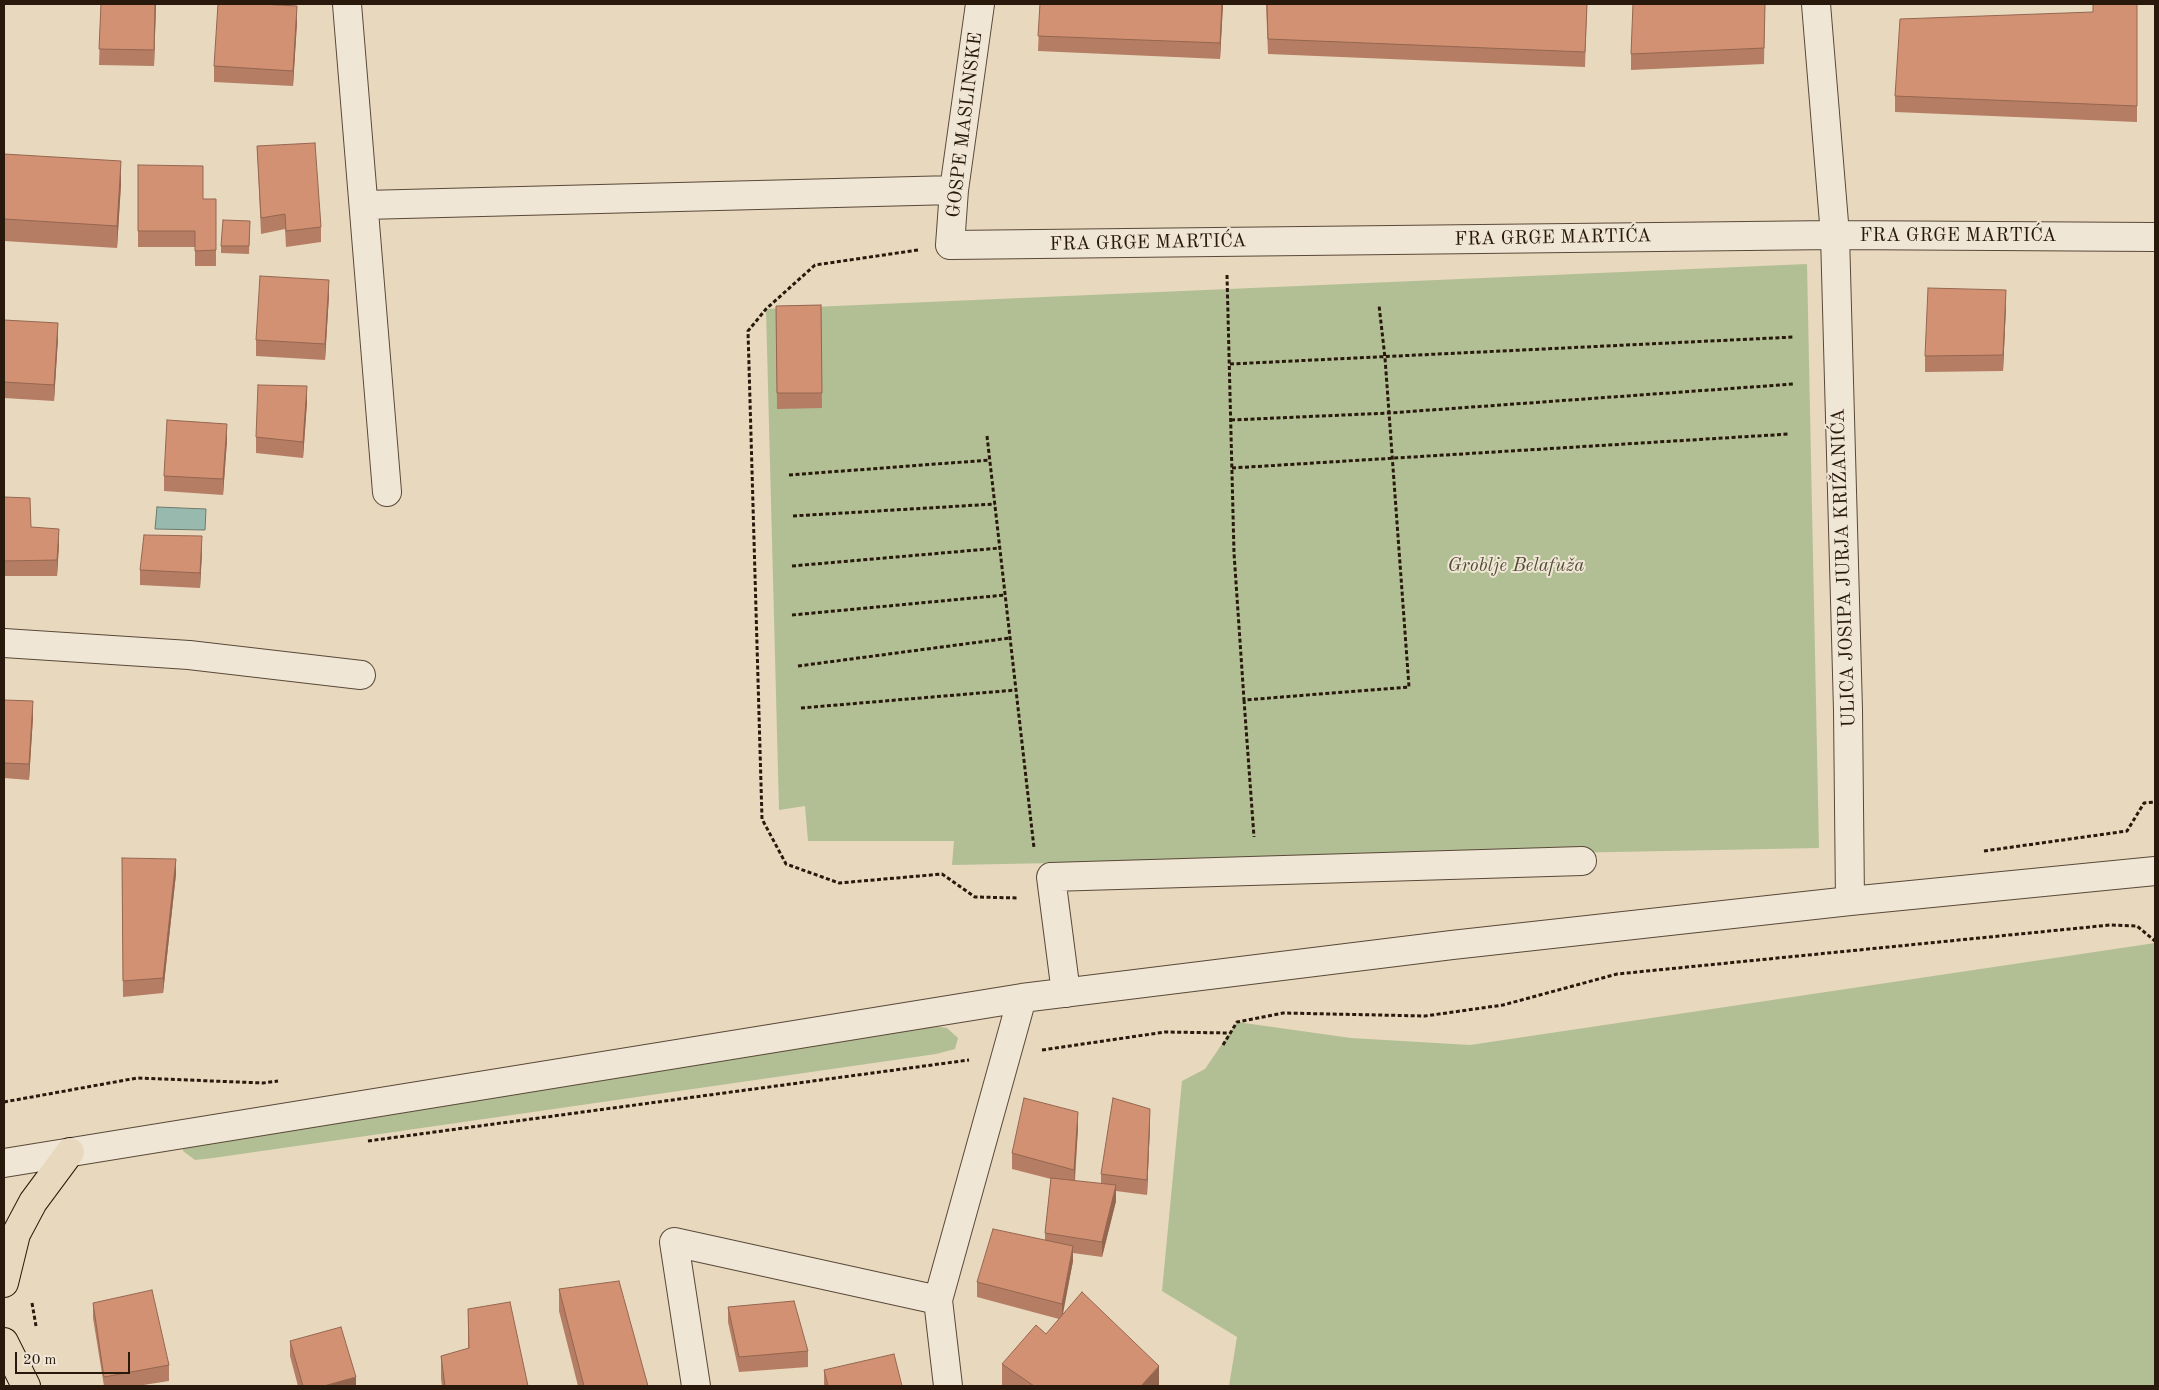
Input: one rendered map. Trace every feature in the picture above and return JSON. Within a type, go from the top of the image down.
[{"type":"main road","points":[[4,1283],[16,1234],[33,1202],[70,1152]]},
{"type":"main road","points":[[4,1342],[26,1386]]},
{"type":"street","points":[[348,4],[387,492]]},
{"type":"street","name":"GOSPE MASLINSKE","points":[[950,246],[954,190],[980,4]]},
{"type":"street","name":"ULICA JOSIPA JURJA KRIŽANIĆA","points":[[1816,4],[1835,235],[1848,710],[1850,901]]},
{"type":"street","points":[[364,205],[954,190]]},
{"type":"street","name":"FRA GRGE MARTIĆA","points":[[950,246],[1835,235],[2155,237]]},
{"type":"street","points":[[4,642],[190,655],[361,675]]},
{"type":"street","points":[[1066,993],[1051,877],[1582,861]]},
{"type":"street","points":[[4,1163],[1022,998],[1452,945],[1850,901],[2155,871]]},
{"type":"street","points":[[948,1386],[938,1300],[1022,998]]},
{"type":"street","points":[[696,1386],[674,1242],[938,1300]]},
{"type":"path","points":[[1227,242],[1234,553],[1254,842]]},
{"type":"path","points":[[950,246],[815,265],[766,310],[748,331],[762,819],[786,864],[840,883],[942,874],[976,896],[1028,898]]},
{"type":"path","points":[[1244,700],[1409,687],[1385,358],[1379,304]]},
{"type":"path","points":[[1230,364],[1794,337]]},
{"type":"path","points":[[1231,420],[1389,413],[1794,384]]},
{"type":"path","points":[[1232,468],[1789,434]]},
{"type":"path","points":[[987,436],[1035,854]]},
{"type":"path","points":[[789,475],[990,460]]},
{"type":"path","points":[[794,516],[995,504]]},
{"type":"path","points":[[792,566],[1000,548]]},
{"type":"path","points":[[792,615],[1005,595]]},
{"type":"path","points":[[798,666],[1010,638]]},
{"type":"path","points":[[801,708],[1016,690]]},
{"type":"path","points":[[2144,803],[2155,802]]},
{"type":"path","points":[[1223,1045],[1237,1022],[1283,1013],[1425,1016],[1503,1005],[1617,974],[2110,925],[2137,926],[2155,941]]},
{"type":"path","points":[[366,1141],[1165,1032],[1229,1033]]},
{"type":"path","points":[[32,1296],[37,1334]]},
{"type":"green space","name":"Groblje Belafuža","points":[[1807,264],[1819,848],[952,865],[954,841],[808,841],[805,806],[779,810],[766,309]]},
{"type":"green space","points":[[2155,943],[2155,1386],[1229,1386],[1237,1337],[1162,1291],[1182,1081],[1205,1069],[1237,1022],[1351,1038],[1470,1045]]},
{"type":"green space","points":[[935,1026],[947,1028],[958,1038],[955,1049],[936,1054],[213,1158],[195,1160],[183,1151],[183,1146]]},
{"type":"water","points":[[157,507],[206,509],[205,530],[155,529]]},
{"type":"building","points":[[101,4],[155,4],[154,50],[99,49]]},
{"type":"building","points":[[218,4],[297,6],[293,71],[214,66]]},
{"type":"building","points":[[1040,4],[1222,4],[1220,43],[1038,36]]},
{"type":"building","points":[[1267,4],[1587,4],[1585,52],[1268,39]]},
{"type":"building","points":[[1633,4],[1765,4],[1764,48],[1631,54]]},
{"type":"building","points":[[2093,4],[2137,4],[2137,106],[1895,96],[1900,19],[2093,12]]},
{"type":"building","points":[[315,143],[321,227],[286,231],[285,214],[261,218],[257,146]]},
{"type":"building","points":[[4,154],[121,161],[117,226],[4,219]]},
{"type":"building","points":[[138,165],[203,166],[203,199],[216,199],[216,250],[195,251],[195,231],[138,231]]},
{"type":"building","points":[[223,220],[250,221],[249,246],[221,246]]},
{"type":"building","points":[[260,276],[329,280],[325,344],[256,340]]},
{"type":"building","points":[[1928,288],[2006,290],[2003,355],[1925,356]]},
{"type":"building","points":[[821,305],[822,393],[777,393],[776,306]]},
{"type":"building","points":[[4,320],[58,323],[54,385],[4,382]]},
{"type":"building","points":[[258,385],[307,386],[303,442],[256,437]]},
{"type":"building","points":[[167,420],[227,424],[223,479],[164,476]]},
{"type":"building","points":[[4,497],[30,498],[31,527],[59,529],[57,560],[4,561]]},
{"type":"building","points":[[144,535],[202,536],[200,573],[140,570]]},
{"type":"building","points":[[4,700],[33,701],[29,764],[4,763]]},
{"type":"building","points":[[122,858],[176,859],[163,978],[123,981]]},
{"type":"building","points":[[1024,1098],[1078,1112],[1074,1170],[1012,1153]]},
{"type":"building","points":[[1113,1098],[1150,1109],[1147,1180],[1101,1174]]},
{"type":"building","points":[[1051,1178],[1116,1185],[1102,1242],[1045,1233]]},
{"type":"building","points":[[993,1229],[1073,1246],[1062,1304],[977,1282]]},
{"type":"building","points":[[619,1281],[648,1386],[584,1386],[559,1289]]},
{"type":"building","points":[[152,1290],[169,1365],[104,1377],[93,1303]]},
{"type":"building","points":[[1082,1292],[1159,1366],[1141,1386],[1034,1386],[1002,1364],[1036,1325],[1046,1334]]},
{"type":"building","points":[[794,1301],[808,1351],[739,1357],[728,1307]]},
{"type":"building","points":[[510,1302],[528,1386],[445,1386],[441,1356],[469,1348],[468,1309]]},
{"type":"building","points":[[341,1327],[356,1377],[324,1386],[303,1386],[290,1341]]},
{"type":"building","points":[[894,1354],[902,1386],[828,1386],[824,1370]]}]
